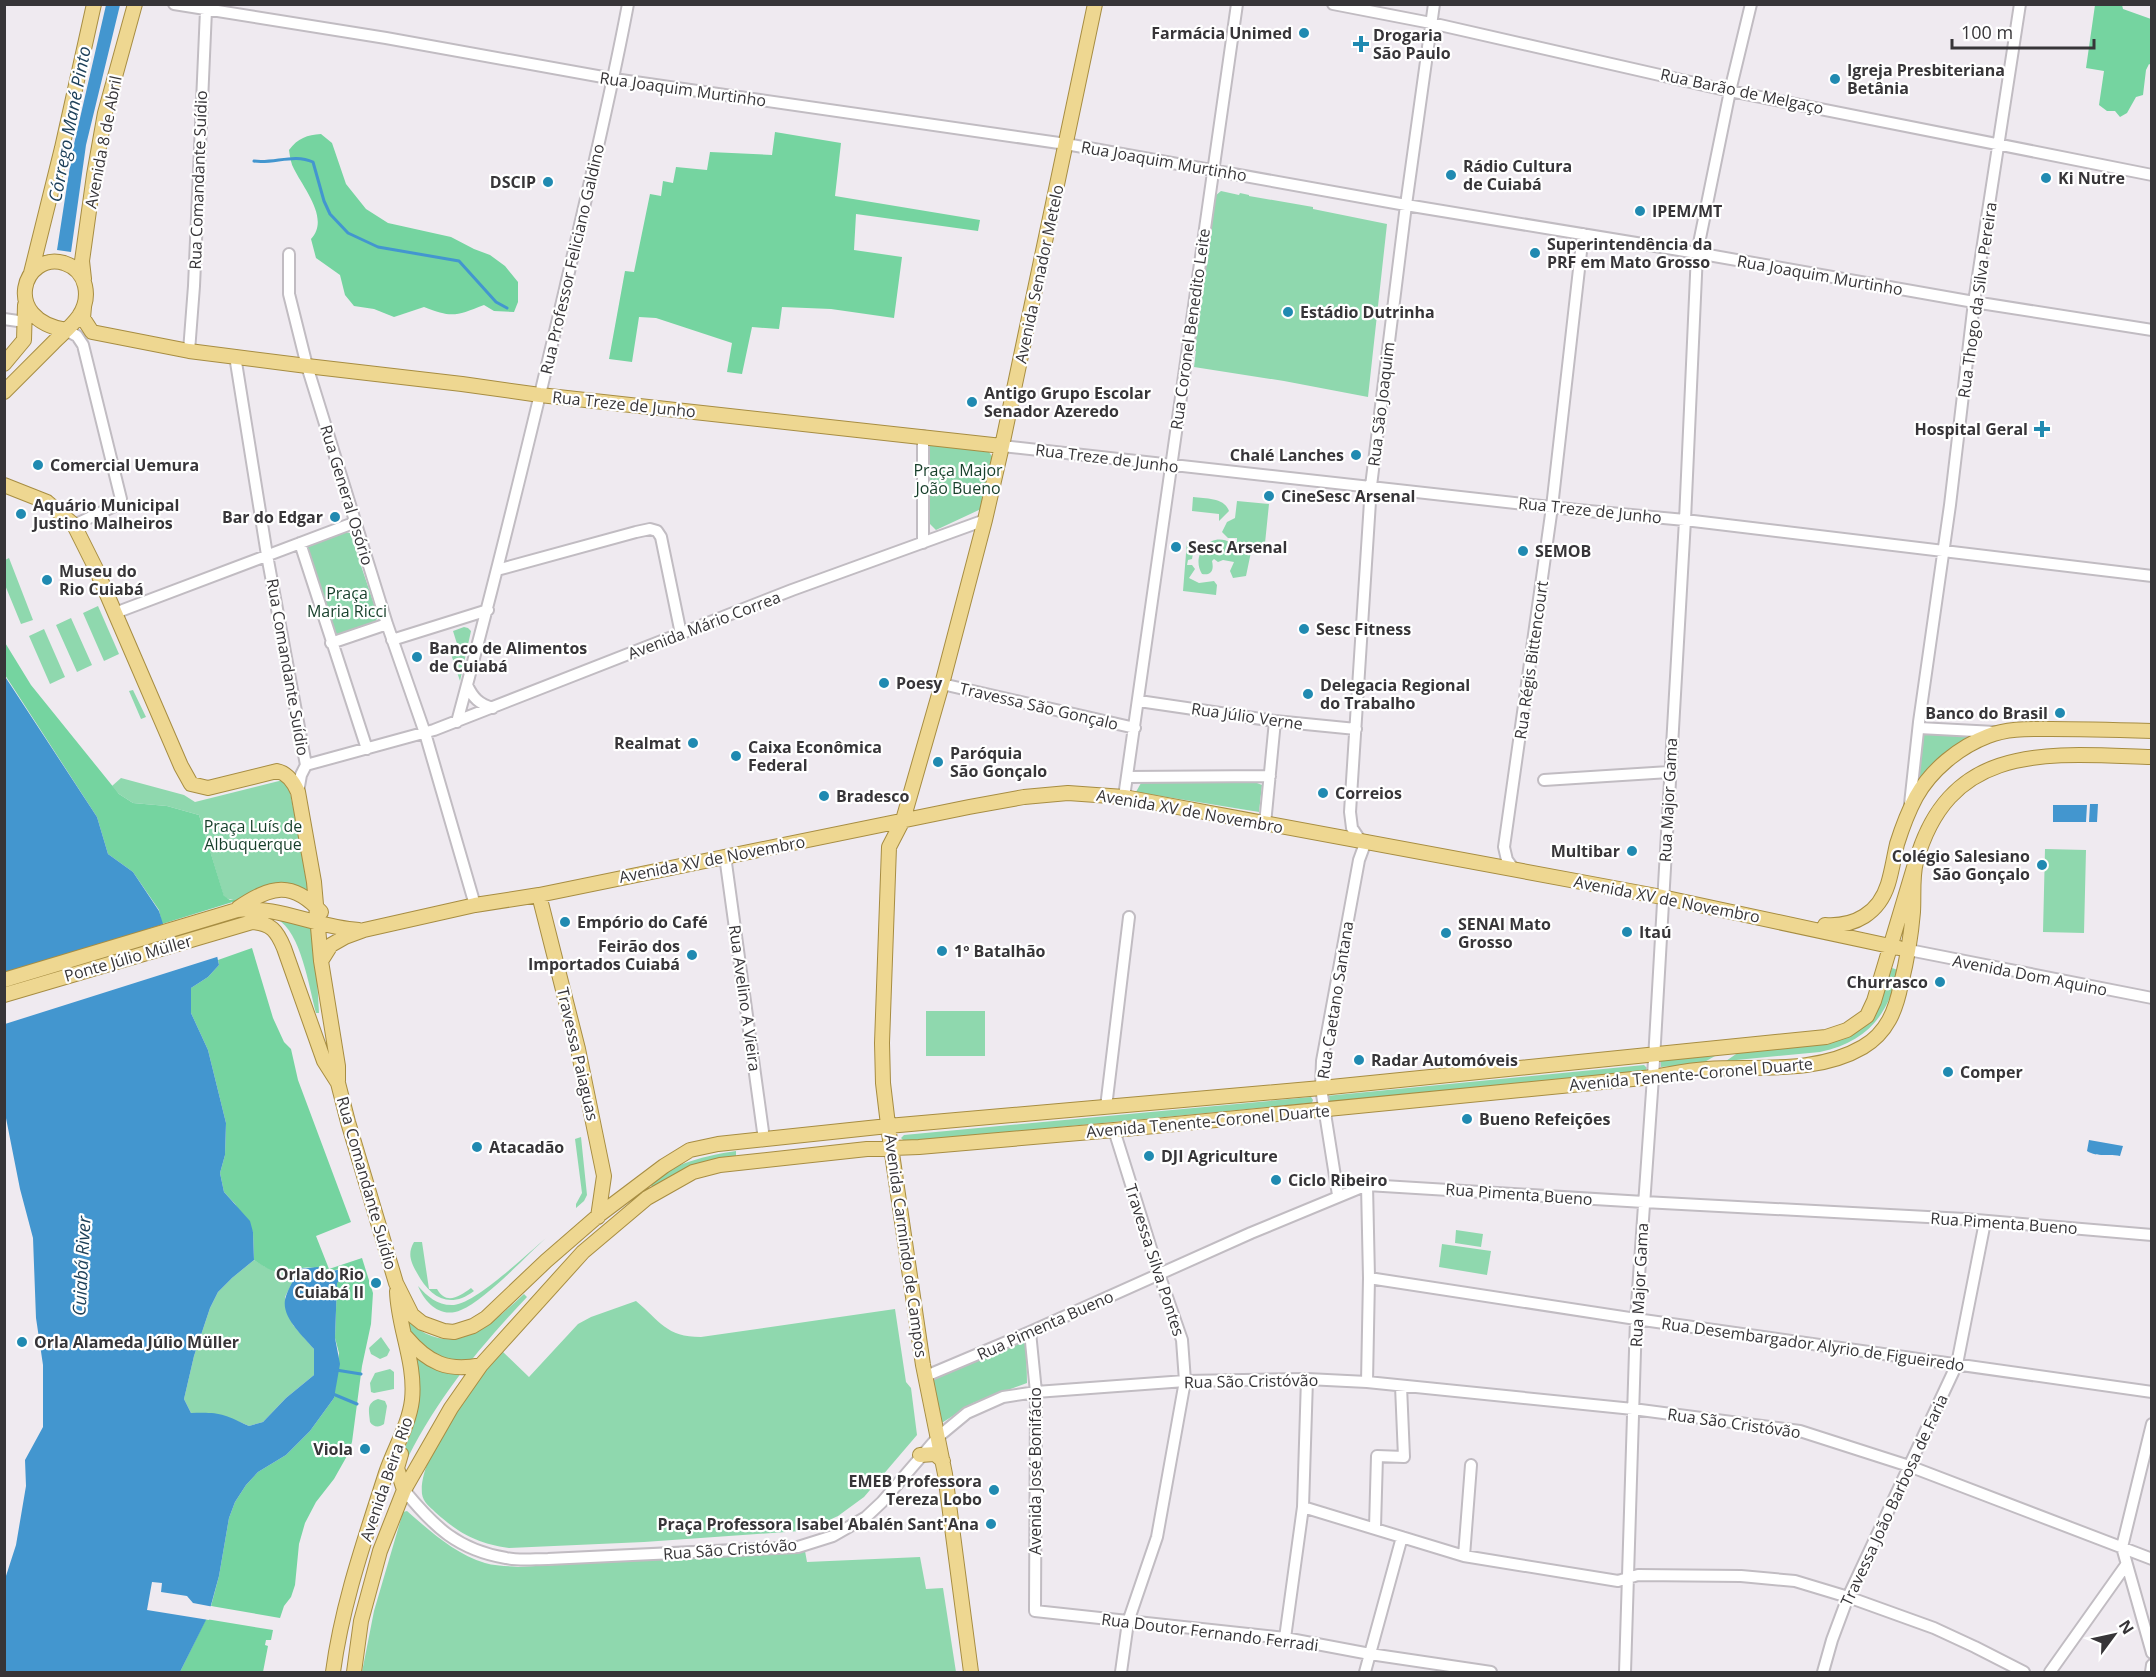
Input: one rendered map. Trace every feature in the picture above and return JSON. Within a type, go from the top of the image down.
[{"type":"main road","points":[[4,364],[22,343],[27,282],[94,4]]},
{"type":"main road","name":"Avenida 8 de Abril","points":[[84,307],[87,296],[82,261],[99,144],[112,86],[135,4]]},
{"type":"main road","name":"Avenida Senador Metelo","points":[[903,820],[985,520],[1095,4]]},
{"type":"main road","points":[[31,273],[47,263],[57,262],[75,269],[84,281]]},
{"type":"main road","points":[[25,303],[38,320],[66,330]]},
{"type":"main road","points":[[4,392],[66,330],[84,307]]},
{"type":"main road","name":"Rua Treze de Junho","points":[[84,307],[83,318],[92,332],[189,351],[451,382],[540,395],[1002,446]]},
{"type":"main road","points":[[4,485],[47,502],[74,525],[96,569],[185,776],[191,784],[208,788],[273,771],[283,773],[298,792]]},
{"type":"main road","points":[[1775,920],[1838,926],[1849,924],[1869,913],[1884,896],[1897,845],[1910,811],[1926,782],[1947,760],[1972,743],[1998,732],[2023,729],[2151,731]]},
{"type":"main road","name":"Avenida Tenente-Coronel Duarte","points":[[396,1283],[412,1315],[422,1323],[444,1331],[463,1330],[486,1318],[599,1215],[664,1166],[690,1150],[718,1144],[888,1126],[1321,1088],[1738,1047],[1826,1036],[1847,1030],[1867,1016],[1874,1001],[1915,864],[1931,825],[1943,807],[1973,778],[1992,767],[2017,759],[2055,755],[2151,757]]},
{"type":"main road","name":"Rua Comandante Suídio","points":[[298,792],[319,924],[321,961],[338,1066],[338,1083],[396,1283]]},
{"type":"main road","name":"Avenida XV de Novembro","points":[[364,930],[475,905],[539,895],[903,820],[1024,797],[1068,793],[1124,797],[1513,868],[1775,920],[1909,950]]},
{"type":"main road","name":"Avenida Carmindo de Campos","points":[[903,820],[889,847],[882,1043],[883,1083],[926,1376],[943,1461],[971,1672]]},
{"type":"main road","points":[[859,830],[869,831],[889,847]]},
{"type":"main road","name":"Avenida Tenente-Coronel Duarte","points":[[451,1407],[481,1365],[583,1252],[647,1198],[693,1172],[720,1165],[1324,1110],[1704,1070],[1790,1066],[1838,1058],[1865,1046],[1887,1026],[1893,1013],[1909,950],[1915,864]]},
{"type":"main road","points":[[237,910],[258,896],[279,890],[293,891],[314,902],[330,920],[344,929]]},
{"type":"main road","name":"Travessa Paiaguas","points":[[539,895],[578,1049],[604,1176],[599,1215]]},
{"type":"main road","points":[[282,914],[314,902]]},
{"type":"main road","points":[[237,910],[261,909],[319,924],[364,930]]},
{"type":"main road","name":"Ponte Júlio Müller","points":[[4,980],[237,910]]},
{"type":"main road","name":"Rua Comandante Suídio","points":[[252,922],[268,925],[278,934],[324,1060],[338,1083]]},
{"type":"main road","name":"Ponte Júlio Müller","points":[[4,995],[252,922]]},
{"type":"main road","points":[[321,961],[331,945],[364,930]]},
{"type":"main road","points":[[1704,1070],[1738,1047]]},
{"type":"main road","points":[[583,1252],[599,1215],[647,1198]]},
{"type":"main road","name":"Avenida Beira Rio","points":[[333,1672],[341,1619],[349,1591],[387,1470],[412,1403],[413,1386],[405,1336],[397,1305],[396,1283]]},
{"type":"main road","points":[[405,1336],[421,1354],[438,1363],[461,1369],[481,1365]]},
{"type":"main road","points":[[404,1490],[397,1468],[414,1416],[412,1403]]},
{"type":"main road","name":"Avenida Beira Rio","points":[[354,1672],[361,1621],[380,1551],[404,1490],[451,1407]]},
{"type":"main road","points":[[921,1455],[935,1454],[943,1461]]},
{"type":"street","name":"Rua Joaquim Murtinho","points":[[174,4],[386,38],[614,79],[1066,144],[1406,205],[2151,330]]},
{"type":"street","name":"Rua Professor Feliciano Galdino","points":[[457,722],[488,610],[540,395],[614,79],[628,4]]},
{"type":"street","name":"Rua Coronel Benedito Leite","points":[[1124,797],[1237,4]]},
{"type":"street","name":"Rua Barão de Melgaço","points":[[1333,4],[1431,23],[1730,91],[2151,175]]},
{"type":"street","name":"Rua São Joaquim","points":[[1363,840],[1352,828],[1350,812],[1371,486],[1434,4]]},
{"type":"street","name":"Rua Major Gama","points":[[1625,1672],[1636,1319],[1653,1077],[1685,520],[1697,253],[1730,91],[1751,4]]},
{"type":"street","name":"Rua Thogo da Silva Pereira","points":[[1910,811],[1974,302],[2020,4]]},
{"type":"street","name":"Rua Comandante Suídio","points":[[189,351],[206,10]]},
{"type":"street","name":"Rua Régis Bittencourt","points":[[1513,868],[1507,860],[1504,848],[1552,507],[1583,234]]},
{"type":"street","name":"Rua General Osório","points":[[289,254],[288,294],[307,366],[392,640],[425,733],[475,905]]},
{"type":"street","points":[[4,319],[25,322]]},
{"type":"street","points":[[66,330],[77,336],[83,345],[121,500],[117,505],[74,525]]},
{"type":"street","name":"Rua Comandante Suídio","points":[[235,356],[267,555],[306,765],[301,775],[298,792]]},
{"type":"street","points":[[923,436],[923,543]]},
{"type":"street","name":"Rua Treze de Junho","points":[[1002,446],[1685,520],[2151,576]]},
{"type":"street","name":"Avenida Mário Correa","points":[[306,765],[425,733],[457,722],[792,590],[985,520]]},
{"type":"street","points":[[115,613],[356,522]]},
{"type":"street","points":[[497,570],[636,532],[650,529],[657,531],[661,537],[681,634]]},
{"type":"street","points":[[300,543],[367,749]]},
{"type":"street","points":[[392,640],[488,610]]},
{"type":"street","points":[[331,643],[387,624]]},
{"type":"street","name":"Travessa São Gonçalo","points":[[942,684],[1135,728]]},
{"type":"street","points":[[467,685],[474,698],[493,708]]},
{"type":"street","name":"Rua Júlio Verne","points":[[1139,701],[1275,721],[1356,729]]},
{"type":"street","points":[[1265,824],[1275,721]]},
{"type":"street","points":[[1919,728],[1998,732]]},
{"type":"street","points":[[1544,780],[1669,772]]},
{"type":"street","points":[[1127,777],[1270,776]]},
{"type":"street","name":"Rua Caetano Santana","points":[[1338,1195],[1321,1088],[1324,1049],[1363,840]]},
{"type":"street","name":"Rua Avelino A Vieira","points":[[725,856],[764,1139]]},
{"type":"street","points":[[1106,1107],[1129,917]]},
{"type":"street","name":"Avenida Dom Aquino","points":[[1909,950],[2151,998]]},
{"type":"street","name":"Travessa Silva Pontes","points":[[1114,1130],[1182,1340],[1185,1381],[1157,1537],[1128,1622],[1121,1672]]},
{"type":"street","points":[[1367,1185],[1369,1278],[1367,1382]]},
{"type":"street","name":"Rua Pimenta Bueno","points":[[926,1376],[1338,1195],[1367,1185],[1965,1219],[2151,1235]]},
{"type":"street","name":"Travessa João Barbosa de Faria","points":[[1822,1672],[1848,1597],[1957,1364],[1985,1222]]},
{"type":"street","name":"Rua Desembargador Alyrio de Figueiredo","points":[[1369,1278],[1636,1319],[2151,1392]]},
{"type":"street","name":"Avenida José Bonifácio","points":[[1030,1332],[1036,1392],[1035,1611]]},
{"type":"street","points":[[1285,1638],[1303,1507],[1307,1379]]},
{"type":"street","name":"Rua São Cristóvão","points":[[404,1490],[424,1515],[445,1534],[466,1547],[507,1559],[560,1559],[798,1547],[833,1536],[866,1517],[882,1502],[938,1437],[967,1413],[1003,1397],[1036,1392],[1185,1381],[1307,1379],[1367,1382],[1633,1409],[1800,1431],[1909,1466],[2151,1559]]},
{"type":"street","points":[[1376,1528],[1377,1456],[1404,1457],[1401,1386]]},
{"type":"street","points":[[2151,1424],[2122,1547],[2151,1653]]},
{"type":"street","points":[[1464,1556],[1471,1465]]},
{"type":"street","points":[[1303,1507],[1464,1556],[1618,1581],[1638,1575],[1741,1576],[1795,1581],[1848,1597],[1934,1628],[2024,1672]]},
{"type":"street","points":[[1365,1672],[1402,1537]]},
{"type":"street","points":[[2050,1672],[2126,1566]]},
{"type":"street","name":"Rua Doutor Fernando Ferradi","points":[[1035,1611],[1285,1638],[1370,1654],[1491,1672]]},
{"type":"street","points":[[2151,1665],[2151,1672]]},
{"type":"green space","points":[[2095,5],[2122,5],[2123,9],[2151,19],[2151,65],[2149,64],[2146,70],[2143,95],[2136,97],[2127,113],[2120,117],[2115,111],[2107,111],[2099,105],[2104,71],[2086,68]]},
{"type":"green space","points":[[775,132],[841,143],[835,196],[980,220],[978,231],[856,214],[854,250],[902,257],[894,318],[831,309],[782,307],[779,329],[752,327],[742,374],[727,372],[732,343],[656,318],[639,317],[632,362],[609,359],[625,271],[634,272],[650,194],[661,196],[663,181],[673,183],[676,167],[707,170],[710,152],[772,155]]},
{"type":"green space","points":[[321,134],[332,143],[346,184],[366,209],[388,223],[451,237],[490,255],[505,266],[518,282],[518,302],[514,312],[494,311],[484,305],[460,313],[448,314],[424,307],[394,317],[374,309],[354,306],[345,295],[340,275],[316,258],[311,239],[316,231],[317,213],[290,158],[289,150],[299,140]]},
{"type":"green space","name":"Estádio Dutrinha","points":[[1221,191],[1313,207],[1313,209],[1387,224],[1368,397],[1194,367],[1196,351],[1193,350],[1215,196]]},
{"type":"green space","name":"Praça Major João Bueno","points":[[930,445],[989,452],[993,458],[981,509],[936,530],[930,524],[929,514],[927,450]]},
{"type":"green space","points":[[1193,497],[1219,501],[1227,506],[1229,511],[1219,521],[1219,514],[1192,511]]},
{"type":"green space","points":[[1237,501],[1269,504],[1264,553],[1251,552],[1246,576],[1233,578],[1230,571],[1234,562],[1223,560],[1218,562],[1214,559],[1212,571],[1202,574],[1199,559],[1205,546],[1216,540],[1237,542],[1237,538],[1228,538],[1222,532],[1227,522],[1235,518]]},
{"type":"green space","name":"Praça Maria Ricci","points":[[345,532],[350,533],[378,616],[375,623],[335,637],[307,551],[308,547]]},
{"type":"green space","points":[[1187,541],[1198,542],[1195,543],[1192,559],[1188,560],[1187,565],[1192,565],[1195,569],[1189,578],[1199,583],[1214,581],[1217,585],[1216,595],[1183,591]]},
{"type":"green space","points":[[9,558],[33,620],[21,624],[5,585],[5,560]]},
{"type":"green space","points":[[98,606],[119,654],[104,661],[83,613]]},
{"type":"green space","points":[[71,618],[92,665],[77,672],[56,625]]},
{"type":"green space","points":[[464,627],[471,631],[460,681],[450,651],[458,647],[453,631]]},
{"type":"green space","points":[[44,629],[65,677],[50,684],[29,636]]},
{"type":"green space","points":[[4,641],[31,685],[119,794],[133,803],[167,806],[199,815],[224,896],[230,900],[239,900],[162,924],[159,910],[133,872],[108,854],[97,817],[5,675]]},
{"type":"green space","points":[[133,690],[146,717],[141,719],[129,691]]},
{"type":"green space","points":[[1922,732],[1967,735],[1969,739],[1915,791]]},
{"type":"green space","name":"Praça Luís de Albuquerque","points":[[121,778],[184,795],[195,802],[283,780],[289,787],[308,883],[307,892],[251,900],[224,897],[199,815],[167,806],[133,803],[119,794],[112,786]]},
{"type":"green space","points":[[1141,783],[1257,783],[1262,785],[1259,812],[1136,792]]},
{"type":"green space","points":[[2045,849],[2086,850],[2084,933],[2043,932]]},
{"type":"green space","points":[[277,919],[314,926],[319,1013],[316,1013],[298,948],[285,926]]},
{"type":"green space","points":[[252,948],[273,1018],[284,1042],[291,1049],[298,1080],[351,1222],[316,1236],[329,1269],[362,1258],[373,1293],[371,1324],[362,1366],[352,1442],[334,1479],[316,1502],[305,1523],[299,1544],[295,1585],[280,1618],[211,1606],[219,1576],[229,1518],[235,1502],[258,1472],[286,1455],[310,1431],[334,1398],[339,1353],[335,1338],[337,1282],[346,1275],[343,1268],[327,1272],[306,1268],[291,1273],[280,1273],[258,1263],[254,1260],[253,1232],[235,1204],[224,1192],[220,1173],[225,1155],[226,1123],[208,1050],[191,1013],[191,988],[208,977],[219,965],[218,960]]},
{"type":"green space","points":[[1892,968],[1898,970],[1889,1000],[1882,1013],[1863,1034],[1851,1041],[1820,1052],[1726,1061],[1739,1052],[1831,1042],[1855,1031],[1872,1014],[1878,1004]]},
{"type":"green space","points":[[926,1011],[985,1011],[985,1056],[926,1056]]},
{"type":"green space","points":[[1715,1056],[1701,1064],[1661,1067],[1661,1060]]},
{"type":"green space","points":[[1644,1065],[1647,1068],[1645,1071],[1328,1102],[1326,1096]]},
{"type":"green space","points":[[1311,1097],[1312,1103],[905,1142],[901,1138],[904,1135]]},
{"type":"green space","points":[[581,1137],[587,1195],[576,1208],[582,1193],[575,1139]]},
{"type":"green space","points":[[736,1151],[736,1157],[657,1187],[651,1186],[665,1172],[676,1166]]},
{"type":"green space","points":[[1456,1230],[1483,1234],[1481,1247],[1455,1243]]},
{"type":"green space","points":[[546,1238],[493,1288],[461,1310],[440,1311],[429,1303],[418,1286],[438,1302],[454,1305],[463,1302],[501,1277]]},
{"type":"green space","points":[[414,1242],[422,1242],[429,1289],[437,1289],[444,1297],[449,1298],[471,1288],[474,1291],[456,1300],[448,1300],[434,1294],[428,1289],[422,1281],[412,1262],[410,1254]]},
{"type":"green space","points":[[1442,1244],[1491,1251],[1487,1275],[1439,1267]]},
{"type":"green space","points":[[254,1260],[281,1272],[299,1269],[285,1297],[293,1325],[314,1349],[314,1375],[286,1398],[263,1422],[249,1426],[240,1422],[191,1413],[184,1399],[194,1356],[210,1308],[218,1292]]},
{"type":"green space","points":[[524,1294],[527,1297],[474,1357],[442,1399],[403,1468],[398,1466],[414,1425],[417,1409],[400,1314],[418,1329],[434,1337],[450,1339],[465,1337],[494,1320]]},
{"type":"green space","points":[[636,1301],[671,1331],[701,1337],[895,1309],[906,1382],[911,1388],[917,1435],[864,1497],[838,1516],[800,1531],[644,1542],[509,1548],[469,1536],[444,1520],[429,1506],[422,1494],[423,1478],[429,1459],[464,1398],[501,1350],[529,1377],[578,1324]]},
{"type":"green space","points":[[1026,1336],[1027,1383],[973,1403],[937,1426],[929,1380]]},
{"type":"green space","points":[[381,1337],[390,1350],[387,1356],[380,1359],[371,1354],[369,1348]]},
{"type":"green space","points":[[390,1369],[394,1372],[394,1389],[371,1392],[370,1383],[375,1373]]},
{"type":"green space","points":[[378,1399],[385,1401],[387,1406],[384,1424],[378,1426],[370,1422],[369,1411],[370,1405]]},
{"type":"green space","points":[[407,1511],[443,1541],[463,1554],[485,1563],[502,1566],[805,1551],[807,1562],[920,1557],[926,1589],[943,1588],[956,1672],[362,1672],[374,1611],[403,1512]]},
{"type":"green space","points":[[206,1619],[273,1630],[271,1640],[266,1640],[265,1645],[268,1646],[263,1672],[180,1672]]},
{"type":"water","name":"Córrego Mané Pinto","points":[[106,5],[120,5],[86,145],[71,252],[57,250],[72,153]]},
{"type":"water","name":"Cuiabá River","points":[[4,675],[97,817],[108,854],[133,872],[159,911],[163,924],[216,951],[219,965],[208,977],[191,988],[191,1013],[208,1050],[226,1123],[225,1155],[220,1173],[224,1192],[250,1221],[253,1232],[254,1260],[218,1292],[210,1308],[194,1356],[184,1399],[191,1413],[221,1415],[249,1426],[263,1422],[286,1398],[314,1375],[314,1349],[294,1326],[285,1307],[287,1292],[299,1269],[318,1267],[327,1272],[347,1268],[348,1272],[337,1283],[335,1338],[340,1364],[334,1398],[310,1431],[286,1455],[258,1472],[235,1502],[229,1518],[219,1576],[208,1616],[180,1672],[5,1672],[5,1579],[16,1545],[26,1486],[25,1460],[43,1427],[43,1365],[36,1318],[33,1238],[20,1189],[4,1108]]},
{"type":"water","points":[[2090,804],[2098,804],[2097,822],[2089,822]]},
{"type":"water","points":[[2053,805],[2087,805],[2086,822],[2053,822]]},
{"type":"water","points":[[2089,1140],[2123,1146],[2120,1156],[2087,1151]]},
{"type":"pier","points":[[167,923],[178,928],[197,931],[210,940],[219,950],[220,956],[5,1024],[5,974]]},
{"type":"pier","points":[[152,1582],[162,1583],[161,1592],[187,1596],[193,1603],[214,1607],[209,1620],[147,1610]]},
{"type":"waterway","points":[[254,161],[299,158],[313,162],[330,214],[348,233],[378,247],[459,261],[496,302],[507,308]]},
{"type":"waterway","points":[[336,1370],[361,1374]]},
{"type":"waterway","points":[[333,1394],[357,1404]]},
{"type":"place","name":"Farmácia Unimed","points":[[1304,33]]},
{"type":"place","name":"Drogaria São Paulo","points":[[1361,44]]},
{"type":"place","name":"Igreja Presbiteriana Betânia","points":[[1835,79]]},
{"type":"place","name":"Rádio Cultura de Cuiabá","points":[[1451,175]]},
{"type":"place","name":"Ki Nutre","points":[[2046,178]]},
{"type":"place","name":"DSCIP","points":[[548,182]]},
{"type":"place","name":"IPEM/MT","points":[[1640,211]]},
{"type":"place","name":"Superintendência da PRF em Mato Grosso","points":[[1535,253]]},
{"type":"place","name":"Estádio Dutrinha","points":[[1288,312]]},
{"type":"place","name":"Antigo Grupo Escolar Senador Azeredo","points":[[972,402]]},
{"type":"place","name":"Hospital Geral","points":[[2042,429]]},
{"type":"place","name":"Chalé Lanches","points":[[1356,455]]},
{"type":"place","name":"Comercial Uemura","points":[[38,465]]},
{"type":"place","name":"CineSesc Arsenal","points":[[1269,496]]},
{"type":"place","name":"Aquário Municipal Justino Malheiros","points":[[21,514]]},
{"type":"place","name":"Bar do Edgar","points":[[335,517]]},
{"type":"place","name":"Sesc Arsenal","points":[[1176,547]]},
{"type":"place","name":"SEMOB","points":[[1523,551]]},
{"type":"place","name":"Museu do Rio Cuiabá","points":[[47,580]]},
{"type":"place","name":"Sesc Fitness","points":[[1304,629]]},
{"type":"place","name":"Banco de Alimentos de Cuiabá","points":[[417,657]]},
{"type":"place","name":"Poesy","points":[[884,683]]},
{"type":"place","name":"Delegacia Regional do Trabalho","points":[[1308,694]]},
{"type":"place","name":"Banco do Brasil","points":[[2060,713]]},
{"type":"place","name":"Realmat","points":[[693,743]]},
{"type":"place","name":"Caixa Econômica Federal","points":[[736,756]]},
{"type":"place","name":"Paróquia São Gonçalo","points":[[938,762]]},
{"type":"place","name":"Correios","points":[[1323,793]]},
{"type":"place","name":"Bradesco","points":[[824,796]]},
{"type":"place","name":"Multibar","points":[[1632,851]]},
{"type":"place","name":"Colégio Salesiano São Gonçalo","points":[[2042,865]]},
{"type":"place","name":"Empório do Café","points":[[565,922]]},
{"type":"place","name":"Itaú","points":[[1627,932]]},
{"type":"place","name":"SENAI Mato Grosso","points":[[1446,933]]},
{"type":"place","name":"1º Batalhão","points":[[942,951]]},
{"type":"place","name":"Feirão dos Importados Cuiabá","points":[[692,955]]},
{"type":"place","name":"Churrasco","points":[[1940,982]]},
{"type":"place","name":"Radar Automóveis","points":[[1359,1060]]},
{"type":"place","name":"Comper","points":[[1948,1072]]},
{"type":"place","name":"Bueno Refeições","points":[[1467,1119]]},
{"type":"place","name":"Atacadão","points":[[477,1147]]},
{"type":"place","name":"DJI Agriculture","points":[[1149,1156]]},
{"type":"place","name":"Ciclo Ribeiro","points":[[1276,1180]]},
{"type":"place","name":"Orla do Rio Cuiabá II","points":[[376,1283]]},
{"type":"place","name":"Orla Alameda Júlio Müller","points":[[22,1342]]},
{"type":"place","name":"Viola","points":[[365,1449]]},
{"type":"place","name":"EMEB Professora Tereza Lobo","points":[[994,1490]]},
{"type":"place","name":"Praça Professora Isabel Abalén Sant'Ana","points":[[991,1524]]}]
